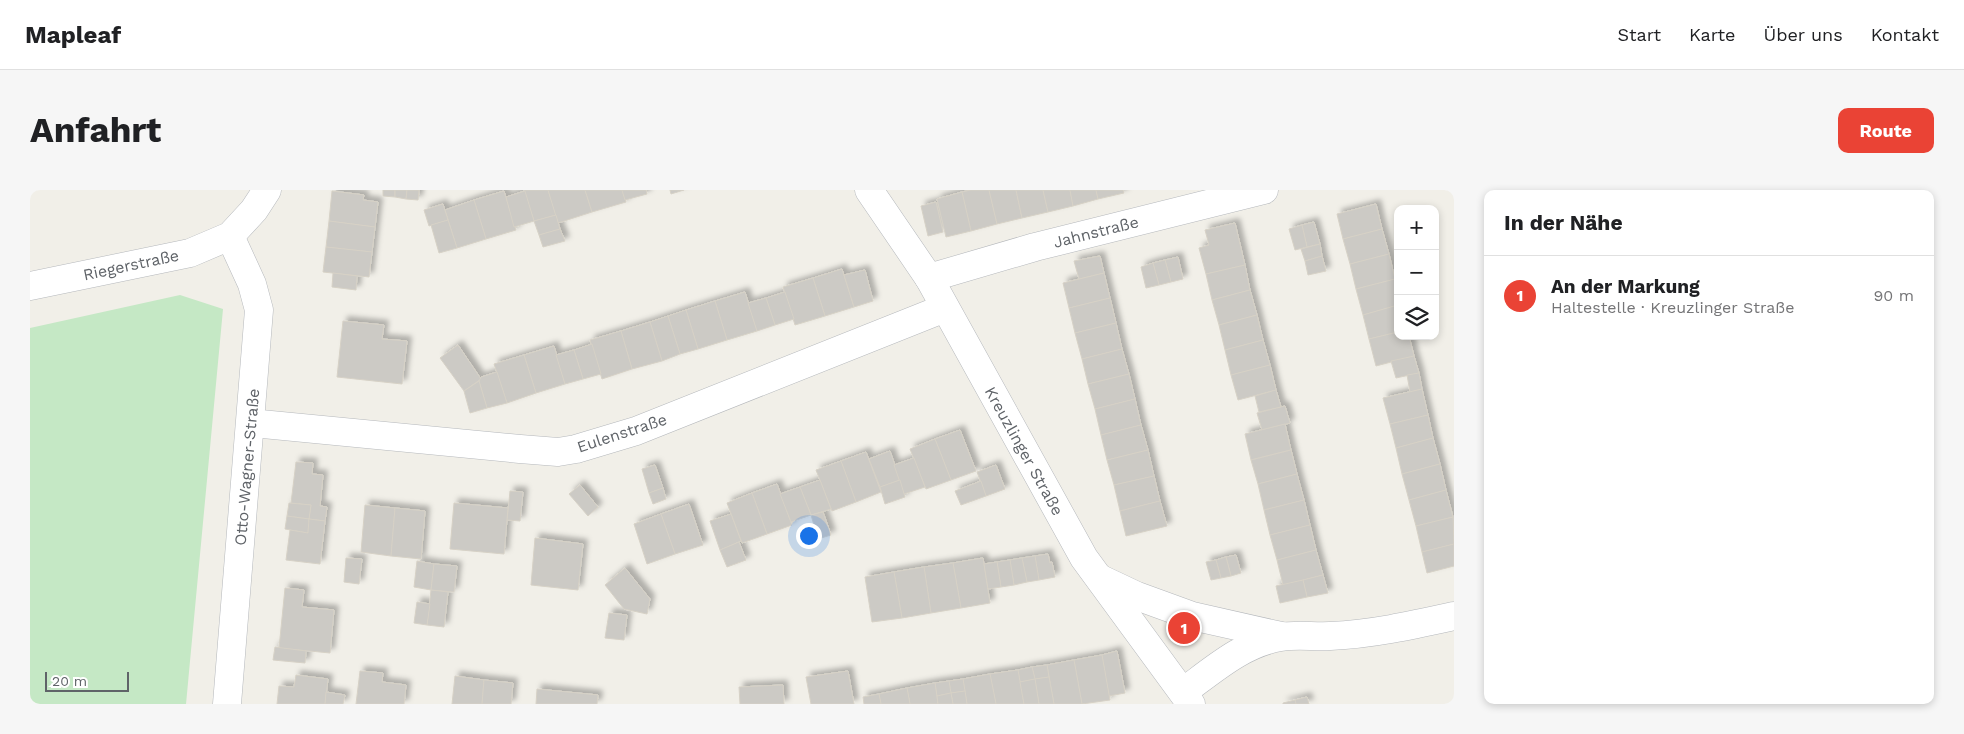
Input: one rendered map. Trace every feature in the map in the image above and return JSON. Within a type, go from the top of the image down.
[{"type":"street","points":[[230,236],[254,210],[267,190]]},
{"type":"street","name":"Kreuzlinger Straße","points":[[870,190],[929,278],[1084,558],[1187,698]]},
{"type":"street","name":"Jahnstraße","points":[[929,278],[1035,248],[1264,190]]},
{"type":"street","name":"Riegerstraße","points":[[30,286],[190,252],[230,236]]},
{"type":"street","name":"Otto-Wagner-Straße","points":[[227,704],[259,310],[252,284],[230,236]]},
{"type":"street","name":"Eulenstraße","points":[[251,423],[558,452],[576,449],[636,431],[945,308]]},
{"type":"street","points":[[1099,579],[1137,596],[1192,616],[1281,636],[1329,636],[1376,633],[1454,616]]},
{"type":"street","points":[[1187,698],[1230,657],[1250,646],[1281,636]]},
{"type":"green space","points":[[180,295],[223,309],[186,704],[30,704],[30,328]]},
{"type":"building","points":[[383,190],[395,190],[395,197],[383,196]]},
{"type":"building","points":[[395,190],[407,190],[406,199],[395,197]]},
{"type":"building","points":[[407,190],[419,190],[418,200],[406,199]]},
{"type":"building","points":[[524,190],[548,190],[556,215],[534,221]]},
{"type":"building","points":[[548,190],[585,190],[592,212],[558,223]]},
{"type":"building","points":[[585,190],[622,190],[626,202],[592,212]]},
{"type":"building","points":[[622,190],[646,190],[647,194],[625,200]]},
{"type":"building","points":[[670,190],[684,190],[671,194]]},
{"type":"building","points":[[989,190],[997,224],[971,231],[962,192]]},
{"type":"building","points":[[989,190],[1016,190],[1022,218],[997,224]]},
{"type":"building","points":[[1016,190],[1043,190],[1048,212],[1022,218]]},
{"type":"building","points":[[1043,190],[1070,190],[1073,206],[1048,212]]},
{"type":"building","points":[[1070,190],[1096,190],[1098,199],[1073,206]]},
{"type":"building","points":[[1096,190],[1123,190],[1124,193],[1098,199]]},
{"type":"building","points":[[332,191],[364,195],[363,200],[378,202],[375,227],[329,221]]},
{"type":"building","points":[[504,191],[516,230],[486,239],[474,200]]},
{"type":"building","points":[[525,191],[534,221],[514,227],[506,197]]},
{"type":"building","points":[[962,192],[971,231],[946,237],[937,199]]},
{"type":"building","points":[[474,200],[486,239],[457,248],[445,210]]},
{"type":"building","points":[[936,202],[943,232],[928,236],[921,206]]},
{"type":"building","points":[[443,204],[448,220],[429,226],[424,210]]},
{"type":"building","points":[[1376,204],[1382,229],[1343,239],[1337,214]]},
{"type":"building","points":[[556,215],[560,229],[539,235],[534,221]]},
{"type":"building","points":[[448,220],[457,248],[439,253],[431,225]]},
{"type":"building","points":[[329,221],[375,227],[372,252],[326,247]]},
{"type":"building","points":[[1314,222],[1320,244],[1307,247],[1302,225]]},
{"type":"building","points":[[1235,223],[1245,265],[1206,274],[1199,248],[1209,245],[1205,230]]},
{"type":"building","points":[[1302,225],[1307,247],[1295,250],[1289,229]]},
{"type":"building","points":[[560,229],[565,241],[543,247],[539,235]]},
{"type":"building","points":[[1382,229],[1389,254],[1350,264],[1343,239]]},
{"type":"building","points":[[1320,244],[1322,256],[1305,261],[1301,249]]},
{"type":"building","points":[[326,247],[372,252],[369,277],[323,272]]},
{"type":"building","points":[[1389,254],[1394,279],[1356,289],[1350,264]]},
{"type":"building","points":[[1100,256],[1104,273],[1079,279],[1074,261]]},
{"type":"building","points":[[1322,256],[1326,271],[1308,275],[1305,261]]},
{"type":"building","points":[[1178,257],[1183,279],[1171,282],[1165,260]]},
{"type":"building","points":[[1165,260],[1171,282],[1159,285],[1153,263]]},
{"type":"building","points":[[1153,263],[1159,285],[1146,288],[1141,267]]},
{"type":"building","points":[[1245,265],[1250,290],[1212,300],[1206,274]]},
{"type":"building","points":[[842,269],[854,307],[825,316],[813,278]]},
{"type":"building","points":[[865,270],[873,301],[854,307],[844,275]]},
{"type":"building","points":[[333,273],[357,276],[356,290],[332,287]]},
{"type":"building","points":[[1104,273],[1110,298],[1069,308],[1063,283]]},
{"type":"building","points":[[813,278],[825,316],[795,325],[783,287]]},
{"type":"building","points":[[1394,279],[1394,306],[1363,315],[1356,289]]},
{"type":"building","points":[[1250,290],[1257,315],[1219,325],[1212,300]]},
{"type":"building","points":[[745,292],[757,331],[727,340],[715,301]]},
{"type":"building","points":[[785,292],[794,319],[775,325],[766,298]]},
{"type":"building","points":[[766,298],[775,325],[757,331],[748,303]]},
{"type":"building","points":[[1110,298],[1116,323],[1075,333],[1069,308]]},
{"type":"building","points":[[715,301],[727,340],[698,349],[686,310]]},
{"type":"building","points":[[1394,306],[1394,333],[1369,339],[1363,315]]},
{"type":"building","points":[[686,310],[698,349],[680,354],[668,316]]},
{"type":"building","points":[[1257,315],[1263,340],[1225,350],[1219,325]]},
{"type":"building","points":[[668,316],[680,354],[662,361],[650,322]]},
{"type":"building","points":[[343,321],[384,325],[382,339],[407,341],[402,384],[337,377]]},
{"type":"building","points":[[650,322],[662,361],[632,369],[621,331]]},
{"type":"building","points":[[1116,323],[1122,349],[1082,359],[1075,333]]},
{"type":"building","points":[[621,331],[632,369],[602,379],[590,340]]},
{"type":"building","points":[[1394,333],[1394,340],[1410,340],[1414,356],[1376,366],[1369,339]]},
{"type":"building","points":[[1263,340],[1270,365],[1231,375],[1225,350]]},
{"type":"building","points":[[592,344],[601,374],[583,379],[574,350]]},
{"type":"building","points":[[458,345],[481,379],[464,391],[440,358]]},
{"type":"building","points":[[554,346],[565,384],[536,393],[524,355]]},
{"type":"building","points":[[1122,349],[1129,374],[1088,384],[1082,359]]},
{"type":"building","points":[[574,350],[583,379],[565,384],[556,355]]},
{"type":"building","points":[[524,355],[536,393],[507,403],[494,364]]},
{"type":"building","points":[[1414,356],[1419,373],[1396,378],[1391,361]]},
{"type":"building","points":[[1270,365],[1276,390],[1238,400],[1231,375]]},
{"type":"building","points":[[497,372],[507,403],[487,408],[479,381],[481,377]]},
{"type":"building","points":[[1419,373],[1422,389],[1410,392],[1407,375]]},
{"type":"building","points":[[1129,374],[1135,399],[1095,409],[1088,384]]},
{"type":"building","points":[[479,381],[487,408],[470,413],[464,391]]},
{"type":"building","points":[[1422,389],[1428,415],[1390,424],[1383,398]]},
{"type":"building","points":[[1276,390],[1281,407],[1259,412],[1255,396]]},
{"type":"building","points":[[1135,399],[1141,425],[1101,435],[1095,409]]},
{"type":"building","points":[[1285,406],[1290,423],[1262,430],[1257,413]]},
{"type":"building","points":[[1428,415],[1433,438],[1396,448],[1390,424]]},
{"type":"building","points":[[1285,424],[1291,450],[1251,460],[1245,434]]},
{"type":"building","points":[[1141,425],[1148,450],[1107,460],[1101,435]]},
{"type":"building","points":[[960,430],[976,471],[951,480],[935,439]]},
{"type":"building","points":[[1433,438],[1440,464],[1402,474],[1396,448]]},
{"type":"building","points":[[935,439],[951,480],[926,489],[910,449]]},
{"type":"building","points":[[1148,450],[1154,476],[1114,485],[1107,460]]},
{"type":"building","points":[[1291,450],[1297,474],[1258,484],[1251,460]]},
{"type":"building","points":[[890,451],[900,480],[880,487],[869,459]]},
{"type":"building","points":[[866,452],[881,492],[856,502],[841,461]]},
{"type":"building","points":[[914,458],[925,487],[904,494],[894,465]]},
{"type":"building","points":[[841,461],[856,502],[832,511],[816,470]]},
{"type":"building","points":[[296,462],[313,463],[312,474],[323,475],[320,506],[327,507],[325,521],[309,519],[311,505],[291,503]]},
{"type":"building","points":[[1440,464],[1446,490],[1409,500],[1402,474]]},
{"type":"building","points":[[655,465],[663,488],[649,493],[642,469]]},
{"type":"building","points":[[996,465],[1005,489],[986,496],[977,472]]},
{"type":"building","points":[[1297,474],[1304,500],[1264,510],[1258,484]]},
{"type":"building","points":[[1154,476],[1160,501],[1120,511],[1114,485]]},
{"type":"building","points":[[820,480],[831,509],[811,515],[800,487]]},
{"type":"building","points":[[900,480],[905,497],[885,504],[880,487]]},
{"type":"building","points":[[981,481],[986,496],[961,505],[955,491]]},
{"type":"building","points":[[777,484],[792,525],[767,534],[752,493]]},
{"type":"building","points":[[580,485],[598,507],[588,516],[569,494]]},
{"type":"building","points":[[800,487],[811,515],[791,522],[780,494]]},
{"type":"building","points":[[663,488],[666,499],[653,504],[649,493]]},
{"type":"building","points":[[1446,490],[1453,517],[1416,526],[1409,500]]},
{"type":"building","points":[[510,491],[523,492],[520,521],[507,520]]},
{"type":"building","points":[[752,493],[767,534],[742,543],[727,503]]},
{"type":"building","points":[[1304,500],[1310,525],[1270,535],[1264,510]]},
{"type":"building","points":[[1160,501],[1167,526],[1126,536],[1120,511]]},
{"type":"building","points":[[289,503],[311,505],[309,519],[287,516]]},
{"type":"building","points":[[454,503],[508,508],[504,554],[450,549]]},
{"type":"building","points":[[689,504],[703,545],[675,554],[661,514]]},
{"type":"building","points":[[365,505],[395,508],[391,556],[361,552]]},
{"type":"building","points":[[395,508],[425,511],[421,559],[391,556]]},
{"type":"building","points":[[823,512],[831,535],[818,539],[811,515]]},
{"type":"building","points":[[661,514],[675,554],[647,564],[634,524]]},
{"type":"building","points":[[731,514],[741,541],[720,550],[710,521]]},
{"type":"building","points":[[287,516],[309,519],[308,533],[285,529]]},
{"type":"building","points":[[1453,517],[1454,544],[1422,552],[1416,526]]},
{"type":"building","points":[[309,519],[325,521],[320,564],[286,560],[290,530],[308,533]]},
{"type":"building","points":[[1310,525],[1316,550],[1277,560],[1270,535]]},
{"type":"building","points":[[535,538],[583,544],[578,590],[531,585]]},
{"type":"building","points":[[739,542],[746,560],[727,567],[720,550]]},
{"type":"building","points":[[1454,544],[1454,566],[1427,573],[1422,552]]},
{"type":"building","points":[[1316,550],[1323,575],[1283,585],[1277,560]]},
{"type":"building","points":[[1048,554],[1055,577],[1039,580],[1035,556]]},
{"type":"building","points":[[1236,555],[1241,573],[1231,576],[1226,557]]},
{"type":"building","points":[[1035,556],[1039,580],[1027,582],[1022,558]]},
{"type":"building","points":[[1226,557],[1231,576],[1221,578],[1216,560]]},
{"type":"building","points":[[346,558],[362,559],[359,584],[344,582]]},
{"type":"building","points":[[983,558],[990,603],[961,608],[953,563]]},
{"type":"building","points":[[1022,558],[1027,582],[1014,585],[1010,560]]},
{"type":"building","points":[[1010,560],[1014,585],[1001,587],[997,562]]},
{"type":"building","points":[[1216,560],[1221,578],[1211,580],[1206,562]]},
{"type":"building","points":[[417,561],[434,564],[431,590],[414,587]]},
{"type":"building","points":[[997,562],[1001,587],[988,589],[984,564]]},
{"type":"building","points":[[953,563],[961,608],[931,613],[924,567]]},
{"type":"building","points":[[434,564],[457,566],[454,592],[431,590]]},
{"type":"building","points":[[924,567],[931,613],[902,618],[894,572]]},
{"type":"building","points":[[625,568],[650,599],[647,614],[624,609],[605,585]]},
{"type":"building","points":[[894,572],[902,618],[872,622],[865,577]]},
{"type":"building","points":[[1323,575],[1328,593],[1307,597],[1303,580]]},
{"type":"building","points":[[1303,580],[1307,597],[1280,603],[1276,586]]},
{"type":"building","points":[[285,588],[304,590],[302,607],[334,610],[330,653],[279,648]]},
{"type":"building","points":[[431,590],[448,592],[444,627],[427,625]]},
{"type":"building","points":[[417,602],[430,604],[427,625],[414,623]]},
{"type":"building","points":[[609,613],[627,615],[624,640],[605,638]]},
{"type":"building","points":[[1171,626],[1190,634],[1187,641],[1168,634]]},
{"type":"building","points":[[275,647],[306,651],[305,663],[273,660]]},
{"type":"building","points":[[1117,651],[1125,693],[1109,696],[1102,655]]},
{"type":"building","points":[[1102,655],[1110,700],[1082,704],[1074,660]]},
{"type":"building","points":[[1074,660],[1082,704],[1054,704],[1047,665]]},
{"type":"building","points":[[1047,665],[1049,677],[1035,679],[1032,667]]},
{"type":"building","points":[[1032,667],[1035,679],[1020,682],[1018,670]]},
{"type":"building","points":[[1018,670],[1024,704],[996,704],[990,674]]},
{"type":"building","points":[[360,671],[383,673],[382,682],[406,685],[404,704],[356,704]]},
{"type":"building","points":[[848,671],[854,704],[811,704],[806,677]]},
{"type":"building","points":[[990,674],[996,704],[967,704],[963,679]]},
{"type":"building","points":[[296,675],[328,679],[325,704],[277,704],[279,686],[294,687]]},
{"type":"building","points":[[455,676],[484,680],[482,704],[452,704]]},
{"type":"building","points":[[1049,677],[1054,704],[1039,704],[1035,679]]},
{"type":"building","points":[[963,679],[965,691],[951,693],[949,681]]},
{"type":"building","points":[[1035,679],[1039,704],[1024,704],[1020,682]]},
{"type":"building","points":[[484,680],[513,683],[511,704],[482,704]]},
{"type":"building","points":[[949,681],[951,693],[937,696],[935,683]]},
{"type":"building","points":[[935,683],[938,704],[910,704],[907,688]]},
{"type":"building","points":[[783,685],[784,704],[740,704],[739,687]]},
{"type":"building","points":[[907,688],[910,704],[881,704],[879,694]]},
{"type":"building","points":[[537,689],[598,695],[597,704],[536,704]]},
{"type":"building","points":[[965,691],[967,704],[953,704],[951,693]]},
{"type":"building","points":[[326,692],[345,695],[343,704],[325,704]]},
{"type":"building","points":[[951,693],[953,704],[938,704],[937,696]]},
{"type":"building","points":[[879,694],[881,704],[864,704],[863,697]]},
{"type":"building","points":[[1307,697],[1309,704],[1296,704],[1295,700]]},
{"type":"building","points":[[1295,700],[1296,704],[1283,704],[1283,703]]},
{"type":"place","name":"An der Markung","points":[[1184,628]]}]
